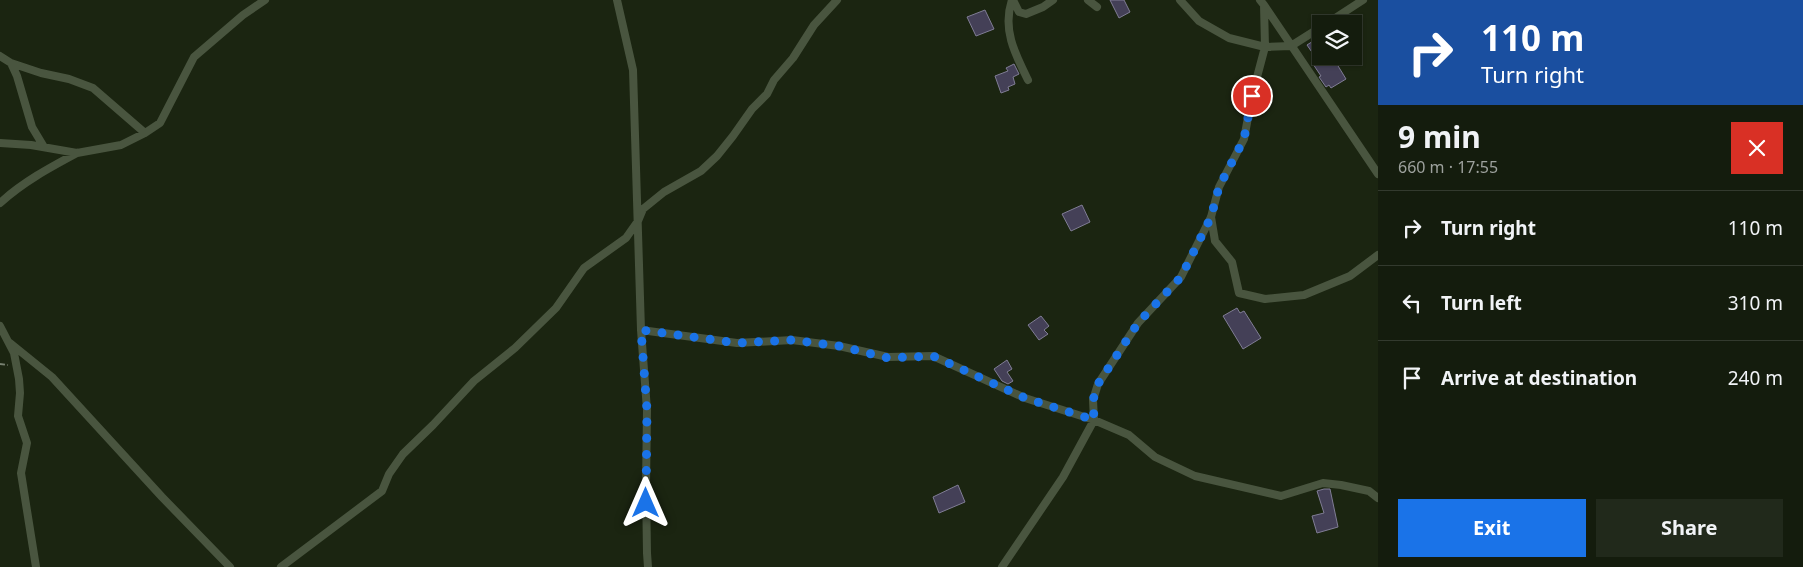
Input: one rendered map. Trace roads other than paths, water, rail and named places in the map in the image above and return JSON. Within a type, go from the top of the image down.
[{"type":"street","points":[[0,203],[40,173],[77,153],[121,145],[160,123],[194,57],[243,15],[264,0]]},
{"type":"street","points":[[617,0],[633,70],[641,330],[647,410],[646,553],[648,567]]},
{"type":"street","points":[[281,567],[382,490],[389,474],[402,454],[433,425],[474,381],[515,348],[556,308],[584,268],[626,238],[638,222],[643,209],[664,192],[701,171],[717,156],[752,109],[766,94],[774,80],[793,58],[814,25],[837,0]]},
{"type":"street","points":[[1013,0],[1019,12],[1026,14],[1043,7],[1053,0]]},
{"type":"street","points":[[1013,0],[1009,11],[1008,26],[1012,47],[1028,80]]},
{"type":"street","points":[[1088,0],[1097,6]]},
{"type":"street","points":[[1180,0],[1199,21],[1207,26],[1229,38],[1265,47],[1291,46],[1312,33]]},
{"type":"street","points":[[1340,15],[1363,0]]},
{"type":"street","points":[[1002,567],[1063,477],[1094,420],[1093,400],[1098,384],[1138,323],[1181,277],[1211,217],[1219,187],[1244,139],[1252,96],[1265,47],[1262,3]]},
{"type":"street","points":[[1262,3],[1378,174]]},
{"type":"street","points":[[0,56],[10,63],[41,73],[69,79],[92,88],[145,133]]},
{"type":"street","points":[[10,63],[17,76],[32,127],[44,147]]},
{"type":"street","points":[[0,143],[30,145],[77,153]]},
{"type":"street","points":[[1211,217],[1216,241],[1232,262],[1239,293],[1265,299],[1304,295],[1350,276],[1378,255]]},
{"type":"street","points":[[0,326],[14,353],[19,379],[18,416],[27,443],[21,473],[36,567]]},
{"type":"street","points":[[641,330],[737,343],[792,340],[839,346],[888,358],[933,356],[1025,398],[1094,420],[1129,435],[1155,457],[1195,476],[1281,496],[1323,483],[1369,491],[1378,498]]},
{"type":"street","points":[[10,343],[52,377],[162,497],[230,567]]}]
